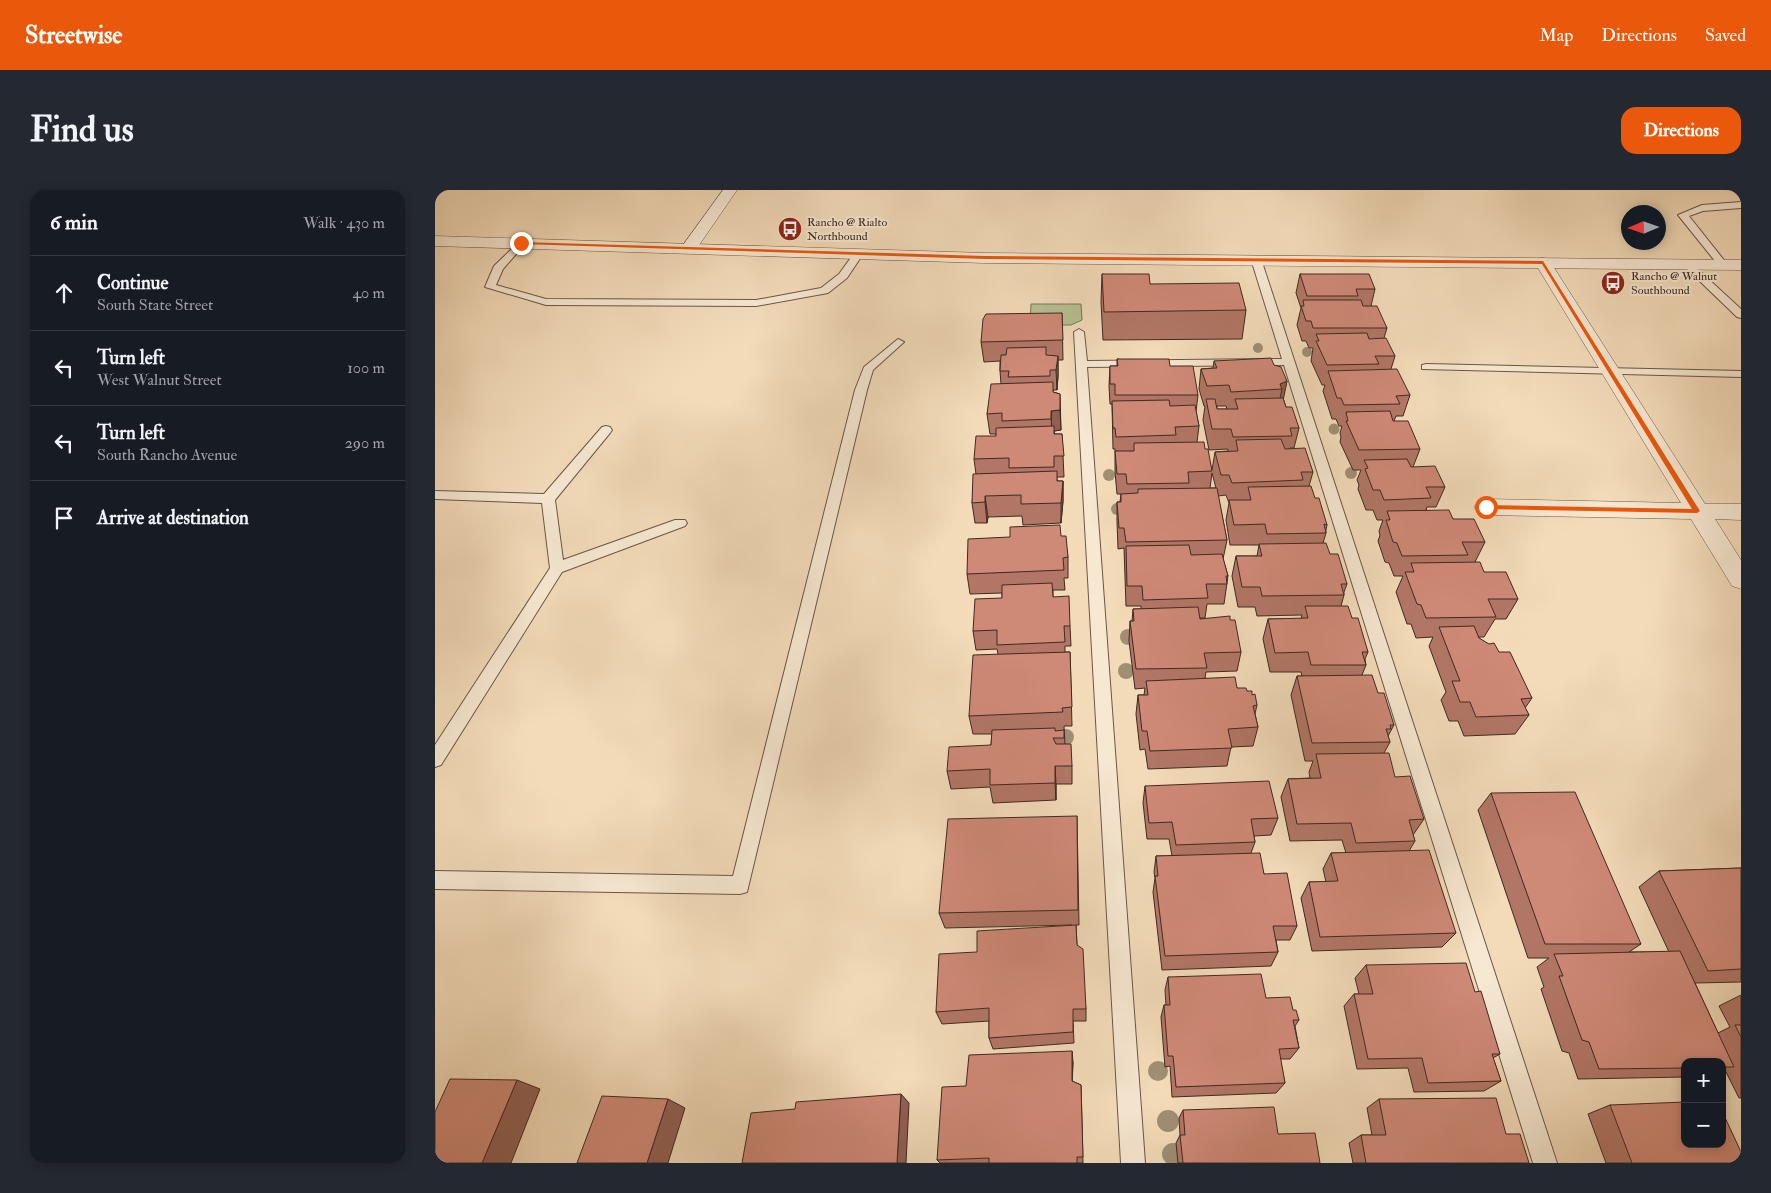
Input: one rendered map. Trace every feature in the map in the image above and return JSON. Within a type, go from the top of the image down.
[{"type":"street","points":[[689,248],[730,190]]},
{"type":"street","points":[[435,241],[985,258],[1256,259],[1741,265]]},
{"type":"street","points":[[1543,263],[1741,580]]},
{"type":"street","points":[[1486,507],[1741,512]]},
{"type":"lane","points":[[1722,264],[1683,215],[1702,208],[1741,205]]},
{"type":"lane","points":[[521,243],[498,268],[490,287],[545,302],[755,303],[824,291],[843,276],[858,254]]},
{"type":"lane","points":[[1256,259],[1545,1163]]},
{"type":"lane","points":[[1687,264],[1741,315]]},
{"type":"lane","points":[[1079,332],[1133,1163]]},
{"type":"lane","points":[[435,880],[740,885],[861,390],[868,369],[898,342]]},
{"type":"lane","points":[[1081,364],[1289,362]]},
{"type":"lane","points":[[1426,368],[1741,374]]},
{"type":"lane","points":[[557,568],[548,499],[606,430]]},
{"type":"lane","points":[[435,495],[548,499]]},
{"type":"lane","points":[[435,760],[557,568],[679,523]]},
{"type":"green space","points":[[1031,304],[1081,304],[1082,320],[1071,325],[1030,325]]},
{"type":"building","points":[[1102,274],[1149,274],[1150,284],[1239,283],[1246,310],[1104,312]]},
{"type":"building","points":[[1300,274],[1369,274],[1375,289],[1356,289],[1358,296],[1307,296]]},
{"type":"building","points":[[1303,300],[1361,300],[1363,306],[1377,306],[1387,328],[1313,328],[1311,321],[1306,321],[1301,306],[1304,306]]},
{"type":"building","points":[[1062,313],[1063,340],[981,342],[983,319],[986,314]]},
{"type":"building","points":[[1367,333],[1369,339],[1386,338],[1395,356],[1375,356],[1379,364],[1327,365],[1316,341],[1319,341],[1316,334]]},
{"type":"building","points":[[1046,347],[1046,355],[1058,356],[1056,370],[1050,370],[1050,376],[1008,377],[1009,371],[1000,371],[1001,355],[1006,355],[1007,348]]},
{"type":"building","points":[[1271,358],[1274,365],[1281,367],[1287,381],[1280,384],[1282,389],[1231,392],[1229,385],[1207,386],[1201,369],[1217,368],[1214,361]]},
{"type":"building","points":[[1117,359],[1169,359],[1170,366],[1193,366],[1198,395],[1115,395],[1115,384],[1110,384],[1110,366],[1118,366]]},
{"type":"building","points":[[1397,369],[1410,395],[1396,396],[1400,404],[1344,405],[1341,398],[1337,398],[1328,371]]},
{"type":"building","points":[[1053,382],[1053,392],[1060,394],[1060,410],[1051,411],[1051,419],[1002,421],[1002,413],[987,414],[991,384]]},
{"type":"building","points":[[1283,398],[1286,407],[1292,407],[1299,428],[1290,428],[1292,436],[1233,437],[1231,429],[1212,429],[1206,399],[1215,399],[1217,409],[1238,409],[1235,399]]},
{"type":"building","points":[[1169,400],[1170,406],[1195,405],[1199,426],[1175,427],[1176,435],[1116,437],[1115,428],[1113,428],[1112,401]]},
{"type":"building","points":[[1390,411],[1393,421],[1408,421],[1420,449],[1359,450],[1346,421],[1348,421],[1346,412]]},
{"type":"building","points":[[1054,426],[1054,434],[1062,434],[1064,456],[1054,456],[1054,467],[1009,468],[1009,458],[974,459],[976,436],[996,436],[996,428]]},
{"type":"building","points":[[1281,439],[1285,449],[1305,448],[1313,472],[1301,472],[1303,480],[1232,483],[1229,475],[1221,475],[1215,452],[1238,451],[1236,440]]},
{"type":"building","points":[[1204,442],[1205,449],[1208,449],[1212,471],[1188,472],[1189,483],[1127,484],[1126,474],[1117,474],[1115,451],[1134,451],[1134,443]]},
{"type":"building","points":[[1407,459],[1411,467],[1435,466],[1445,487],[1426,487],[1431,498],[1384,500],[1380,490],[1373,490],[1365,469],[1368,468],[1364,460]]},
{"type":"building","points":[[1057,471],[1057,481],[1063,481],[1061,503],[1021,504],[1021,495],[985,496],[985,502],[972,503],[973,474]]},
{"type":"building","points":[[1311,486],[1315,498],[1319,498],[1327,525],[1324,524],[1326,533],[1267,534],[1265,524],[1234,525],[1229,500],[1251,500],[1248,487]]},
{"type":"building","points":[[1217,488],[1227,540],[1126,542],[1124,528],[1119,528],[1117,502],[1121,502],[1121,494],[1138,493],[1138,489]]},
{"type":"building","points":[[1449,510],[1453,519],[1474,519],[1485,542],[1462,542],[1468,555],[1402,556],[1397,543],[1393,542],[1386,520],[1390,520],[1387,511]]},
{"type":"building","points":[[1060,525],[1061,536],[1066,536],[1068,557],[1063,558],[1064,570],[967,574],[968,539],[1010,537],[1010,527]]},
{"type":"building","points":[[1326,543],[1330,554],[1338,554],[1347,584],[1341,584],[1344,595],[1262,596],[1260,587],[1242,587],[1236,556],[1262,556],[1259,544]]},
{"type":"building","points":[[1189,545],[1191,555],[1222,554],[1228,576],[1226,576],[1227,584],[1206,584],[1208,598],[1143,600],[1142,586],[1127,586],[1126,546]]},
{"type":"building","points":[[1480,562],[1484,572],[1506,572],[1518,599],[1488,599],[1496,617],[1426,618],[1421,605],[1417,604],[1405,572],[1414,572],[1411,563]]},
{"type":"building","points":[[1052,583],[1053,597],[1069,596],[1070,626],[1064,626],[1065,642],[997,645],[997,630],[973,631],[975,599],[1002,598],[1002,585]]},
{"type":"building","points":[[1305,606],[1348,606],[1352,618],[1358,618],[1368,652],[1362,652],[1366,665],[1311,665],[1308,652],[1275,653],[1268,619],[1308,618]]},
{"type":"building","points":[[1198,607],[1200,619],[1230,616],[1230,620],[1235,620],[1241,652],[1204,653],[1207,668],[1136,669],[1130,621],[1134,621],[1133,609]]},
{"type":"building","points":[[1474,626],[1479,638],[1489,644],[1494,643],[1499,652],[1510,652],[1532,698],[1521,699],[1529,715],[1476,717],[1470,702],[1460,702],[1452,681],[1460,681],[1439,627]]},
{"type":"building","points":[[1070,652],[1072,707],[1062,708],[1063,712],[969,716],[973,655]]},
{"type":"building","points":[[1372,675],[1378,693],[1384,693],[1394,725],[1390,725],[1391,729],[1386,729],[1390,742],[1312,743],[1297,676]]},
{"type":"building","points":[[1235,677],[1237,688],[1246,688],[1247,691],[1252,691],[1252,695],[1255,694],[1257,705],[1253,706],[1258,727],[1228,729],[1232,748],[1150,751],[1147,731],[1142,731],[1138,695],[1148,695],[1146,681]]},
{"type":"building","points":[[1055,728],[1055,731],[1064,730],[1064,738],[1053,738],[1056,744],[1071,744],[1072,766],[1055,766],[1055,783],[990,785],[990,769],[947,771],[949,747],[991,745],[992,730]]},
{"type":"building","points":[[1389,753],[1395,777],[1410,776],[1424,819],[1409,820],[1415,841],[1356,843],[1351,823],[1297,824],[1288,779],[1321,778],[1316,754]]},
{"type":"building","points":[[1269,781],[1278,818],[1251,819],[1255,842],[1176,845],[1172,822],[1149,823],[1145,786]]},
{"type":"building","points":[[1575,792],[1641,944],[1545,944],[1491,793]]},
{"type":"building","points":[[1077,816],[1078,910],[939,913],[948,819]]},
{"type":"building","points":[[1429,850],[1456,933],[1320,937],[1309,882],[1338,881],[1331,853]]},
{"type":"building","points":[[1260,853],[1264,874],[1287,873],[1297,926],[1273,926],[1278,952],[1165,956],[1155,876],[1158,876],[1156,856]]},
{"type":"building","points":[[1741,868],[1741,969],[1708,971],[1659,871]]},
{"type":"building","points":[[1076,925],[1077,945],[1083,949],[1086,1009],[1073,1009],[1073,1032],[989,1038],[989,1008],[936,1012],[939,954],[977,952],[977,931]]},
{"type":"building","points":[[1680,951],[1734,1067],[1726,1067],[1726,1058],[1681,1058],[1681,1068],[1599,1069],[1589,1042],[1582,1040],[1559,976],[1563,976],[1554,954]]},
{"type":"building","points":[[1466,963],[1475,992],[1481,991],[1500,1054],[1492,1054],[1501,1081],[1428,1083],[1422,1058],[1368,1059],[1354,994],[1373,994],[1366,965]]},
{"type":"building","points":[[1261,974],[1266,998],[1290,997],[1293,1010],[1296,1010],[1299,1020],[1293,1020],[1299,1048],[1279,1049],[1285,1083],[1176,1087],[1173,1056],[1168,1056],[1164,1005],[1170,1005],[1168,977]]},
{"type":"building","points":[[1735,1025],[1741,1025],[1741,1037]]},
{"type":"building","points":[[1072,1051],[1072,1081],[1081,1085],[1083,1157],[1077,1157],[1077,1163],[989,1163],[989,1158],[937,1160],[942,1087],[966,1086],[969,1055]]},
{"type":"building","points":[[450,1079],[517,1080],[482,1163],[435,1163],[435,1112]]},
{"type":"building","points":[[901,1094],[897,1163],[742,1163],[751,1113],[795,1109],[796,1102]]},
{"type":"building","points":[[602,1096],[668,1099],[647,1163],[577,1163]]},
{"type":"building","points":[[1496,1098],[1506,1134],[1520,1134],[1529,1163],[1366,1163],[1361,1135],[1386,1135],[1379,1099]]},
{"type":"building","points":[[1681,1102],[1681,1148],[1726,1148],[1726,1120],[1741,1152],[1741,1163],[1632,1163],[1610,1105]]},
{"type":"building","points":[[1274,1107],[1278,1134],[1315,1133],[1320,1163],[1183,1163],[1180,1135],[1185,1135],[1183,1110]]},
{"type":"place","name":"Rancho @ Rialto Northbound","points":[[790,229]]},
{"type":"place","name":"Rancho @ Walnut Southbound","points":[[1613,283]]},
{"type":"route","points":[[521,243],[985,258],[1543,263],[1697,511],[1486,507]]}]
